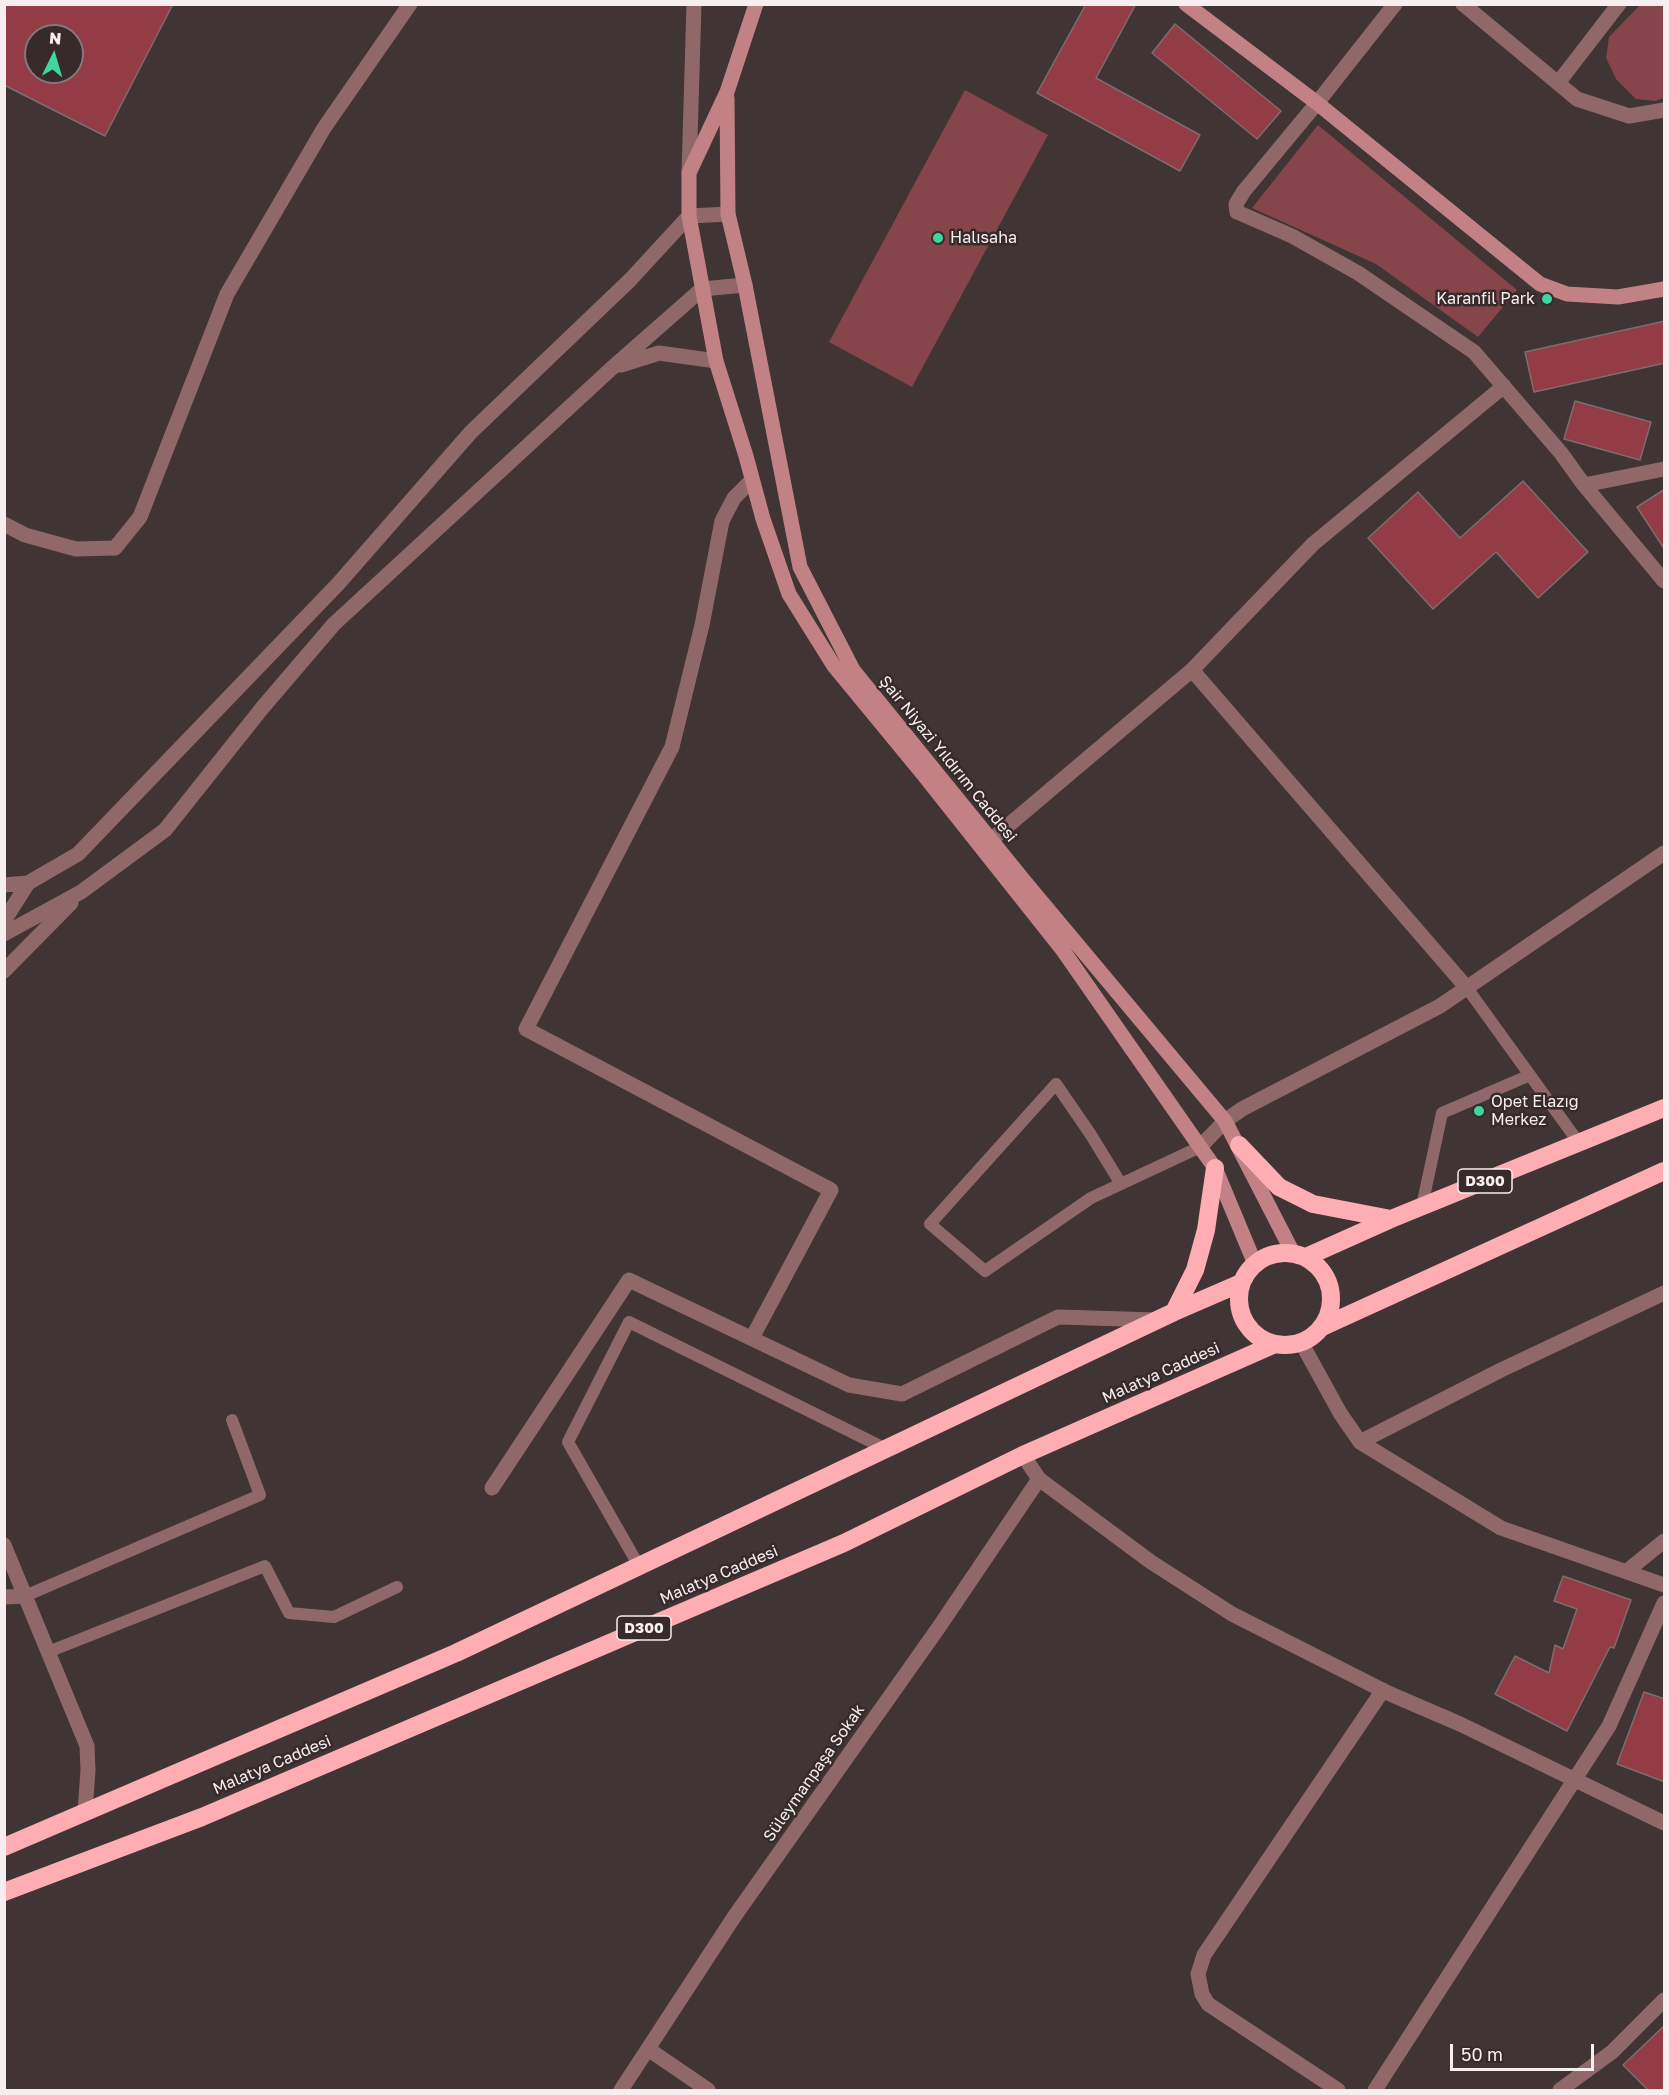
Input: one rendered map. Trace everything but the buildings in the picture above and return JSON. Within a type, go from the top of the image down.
[{"type":"highway","name":"D300","points":[[1300,1255],[1665,1108]]},
{"type":"highway","points":[[1239,1145],[1279,1187],[1313,1204],[1391,1219]]},
{"type":"highway","points":[[1174,1312],[1195,1270],[1206,1230],[1215,1168]]},
{"type":"highway","points":[[1322,1326],[1665,1171]]},
{"type":"highway","points":[[1273,1254],[1300,1255],[1317,1265],[1325,1276],[1330,1288],[1329,1315],[1313,1336],[1288,1345],[1275,1344],[1260,1338],[1248,1327],[1241,1314],[1239,1298],[1241,1282],[1255,1264],[1273,1254]]},
{"type":"highway","name":"Malatya Caddesi","points":[[4,1846],[456,1653],[1241,1282]]},
{"type":"highway","name":"Malatya Caddesi","points":[[4,1892],[202,1817],[844,1543],[1023,1455],[1275,1344]]},
{"type":"street","points":[[4,524],[25,535],[76,549],[115,548],[140,517],[227,294],[324,128],[410,4]]},
{"type":"street","points":[[694,4],[688,173],[689,216],[716,361],[763,519],[789,594],[834,666],[1062,949],[1215,1168],[1255,1264]]},
{"type":"street","points":[[688,173],[727,92],[756,4]]},
{"type":"street","points":[[1186,4],[1317,103],[1540,284],[1567,294],[1618,297],[1665,289]]},
{"type":"street","points":[[1395,4],[1244,191],[1236,204],[1238,212],[1292,236],[1358,273],[1474,352],[1562,453],[1584,485],[1665,581]]},
{"type":"street","points":[[1463,4],[1577,99],[1629,116],[1665,110]]},
{"type":"street","points":[[1558,83],[1619,4]]},
{"type":"street","name":"Şair Niyazi Yıldırım Caddesi","points":[[727,92],[728,214],[745,285],[800,567],[853,670],[991,840],[1225,1120],[1300,1255]]},
{"type":"street","points":[[4,885],[28,882],[78,854],[338,584],[471,432],[630,280],[689,216],[728,214]]},
{"type":"street","points":[[4,934],[81,892],[165,830],[262,707],[334,624],[612,368],[702,289],[745,285]]},
{"type":"street","points":[[612,368],[659,352],[716,361]]},
{"type":"street","points":[[991,840],[1192,670],[1313,544],[1503,386]]},
{"type":"street","points":[[1584,485],[1665,469]]},
{"type":"street","points":[[752,480],[734,498],[722,521],[702,625],[672,747],[526,1029],[831,1190],[752,1338]]},
{"type":"street","points":[[1192,670],[1467,988]]},
{"type":"street","points":[[1200,1147],[1225,1120],[1242,1109],[1440,1006],[1665,853]]},
{"type":"street","points":[[4,921],[28,882]]},
{"type":"street","points":[[4,971],[81,892]]},
{"type":"street","points":[[492,1488],[629,1280],[849,1385],[902,1394],[1058,1317],[1157,1320]]},
{"type":"street","points":[[1360,1442],[1501,1370],[1665,1293]]},
{"type":"street","points":[[1301,1342],[1340,1413],[1360,1442],[1501,1528],[1665,1585]]},
{"type":"street","points":[[1023,1455],[1040,1479],[1150,1562],[1232,1614],[1383,1690],[1460,1724],[1665,1823]]},
{"type":"street","name":"Süleymanpaşa Sokak","points":[[621,2091],[734,1917],[1040,1479]]},
{"type":"street","points":[[1627,1571],[1665,1541]]},
{"type":"street","points":[[4,1545],[87,1746],[85,1812]]},
{"type":"street","points":[[4,1597],[26,1596]]},
{"type":"street","points":[[1376,2091],[1609,1726],[1665,1604]]},
{"type":"street","points":[[1338,2091],[1208,2004],[1202,1994],[1198,1974],[1204,1955],[1383,1690]]},
{"type":"street","points":[[1560,2091],[1612,2052],[1665,2000]]},
{"type":"street","points":[[648,2049],[708,2091]]},
{"type":"lane","points":[[1467,988],[1579,1143]]},
{"type":"lane","points":[[1422,1206],[1442,1113],[1530,1076]]},
{"type":"lane","points":[[1120,1184],[1091,1134],[1056,1084],[930,1224],[985,1271],[1091,1198],[1200,1147]]},
{"type":"lane","points":[[639,1566],[568,1442],[629,1322],[886,1449]]},
{"type":"lane","points":[[26,1596],[260,1495],[232,1420]]},
{"type":"lane","points":[[48,1652],[265,1566],[289,1613],[333,1617],[397,1587]]},
{"type":"shaded area","points":[[1640,5],[1664,5],[1664,98],[1655,101],[1636,99],[1616,79],[1606,58],[1609,37]]},
{"type":"shaded area","name":"Halısaha","points":[[965,90],[1048,135],[912,387],[829,342]]},
{"type":"shaded area","points":[[1318,125],[1517,290],[1478,337],[1376,264],[1252,208]]},
{"type":"place","name":"Halısaha","points":[[938,238]]},
{"type":"place","name":"Karanfil Park","points":[[1547,299]]},
{"type":"place","name":"Opet Elazığ Merkez","points":[[1479,1111]]}]
